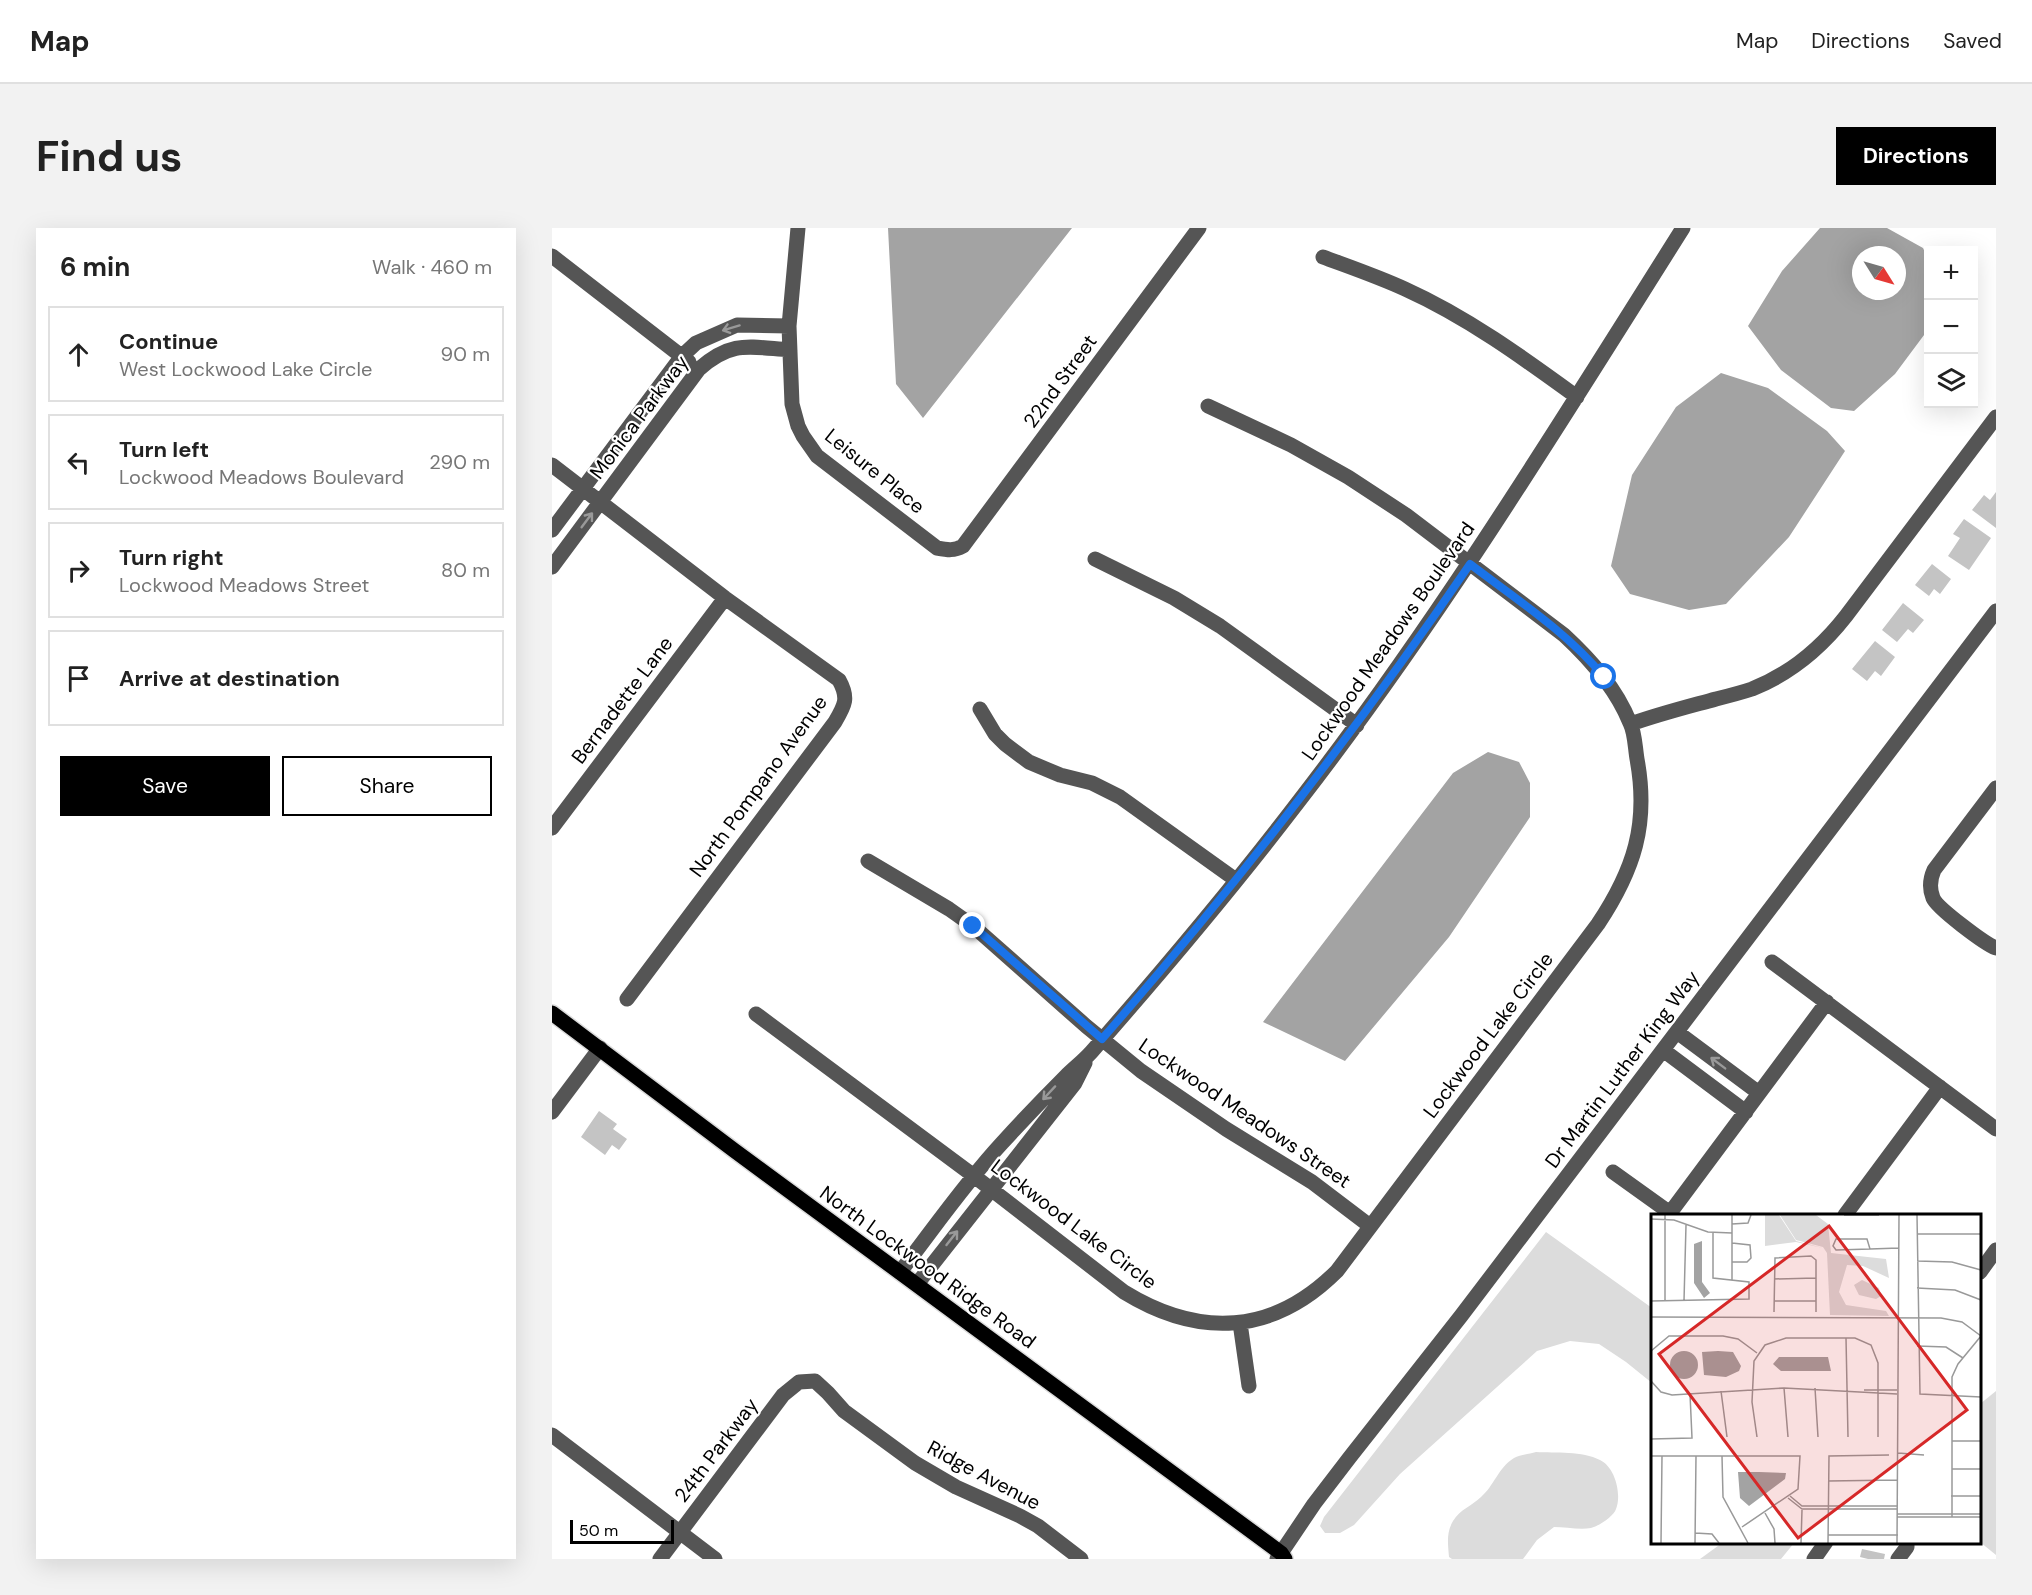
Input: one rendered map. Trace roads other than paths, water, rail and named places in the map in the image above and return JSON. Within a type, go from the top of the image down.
[{"type":"main road","name":"North Lockwood Ridge Road","points":[[552,1012],[1281,1557],[1300,1559]]},
{"type":"street","name":"Leisure Place","points":[[798,228],[789,326],[792,404],[798,426],[811,449],[835,471],[937,548],[948,550]]},
{"type":"street","name":"22nd Street","points":[[948,550],[963,546],[1199,228]]},
{"type":"street","name":"Lockwood Meadows Boulevard","points":[[900,1272],[974,1176],[1058,1084],[1091,1053],[1175,955],[1357,725],[1470,564],[1577,397],[1680,229]]},
{"type":"street","points":[[552,256],[699,369]]},
{"type":"street","points":[[1323,257],[1405,288],[1455,314],[1516,352],[1577,397]]},
{"type":"street","name":"Monica Parkway","points":[[552,530],[682,356],[696,343],[737,325],[789,326]]},
{"type":"street","name":"Monica Parkway","points":[[552,567],[699,369],[714,356],[737,346],[790,350]]},
{"type":"street","name":"Lockwood Lake Circle","points":[[756,1014],[990,1188],[1124,1292],[1147,1306],[1172,1316],[1198,1322],[1240,1323],[1268,1316],[1293,1305],[1311,1293],[1337,1270],[1572,959],[1617,896],[1633,855],[1638,834],[1642,795],[1631,724],[1604,677],[1588,658],[1564,636],[1406,515],[1348,477],[1291,445],[1209,406]]},
{"type":"street","points":[[1631,724],[1750,690],[1775,678],[1806,658],[1832,634],[1996,417]]},
{"type":"street","name":"North Pompano Avenue","points":[[552,465],[725,598],[839,680],[846,692],[844,707],[835,722],[627,999]]},
{"type":"street","points":[[1095,559],[1174,598],[1220,626],[1357,725]]},
{"type":"street","name":"Bernadette Lane","points":[[552,828],[725,598]]},
{"type":"street","name":"Dr Martin Luther King Way","points":[[1281,1557],[1350,1457],[1461,1316],[1994,617]]},
{"type":"street","points":[[980,709],[995,734],[1029,762],[1060,775],[1092,783],[1120,797],[1236,880]]},
{"type":"street","points":[[1996,788],[1934,870],[1930,887],[1932,897],[1941,908],[1996,948]]},
{"type":"street","name":"Lockwood Meadows Street","points":[[868,861],[949,909],[973,926],[1102,1039],[1174,1095],[1312,1182],[1370,1226]]},
{"type":"street","points":[[1772,962],[1996,1129]]},
{"type":"street","points":[[1613,1172],[1672,1214],[1827,1002]]},
{"type":"street","points":[[1677,1032],[1759,1093]]},
{"type":"street","points":[[552,1112],[600,1048]]},
{"type":"street","points":[[1663,1050],[1746,1112]]},
{"type":"street","name":"Lockwood Meadows Boulevard","points":[[917,1284],[990,1188],[1075,1083],[1091,1053]]},
{"type":"street","points":[[1846,1214],[1941,1088]]},
{"type":"street","points":[[1981,1271],[1996,1250]]},
{"type":"street","points":[[1240,1323],[1250,1386]]},
{"type":"street","name":"24th Parkway","points":[[660,1559],[783,1395],[799,1382],[815,1381]]},
{"type":"street","name":"Ridge Avenue","points":[[815,1381],[843,1411],[915,1463],[946,1482],[1020,1516],[1062,1553],[1081,1559]]},
{"type":"street","points":[[552,1436],[715,1559]]},
{"type":"street","points":[[1814,1559],[1825,1544]]},
{"type":"street","points":[[1898,1559],[1907,1544]]}]
